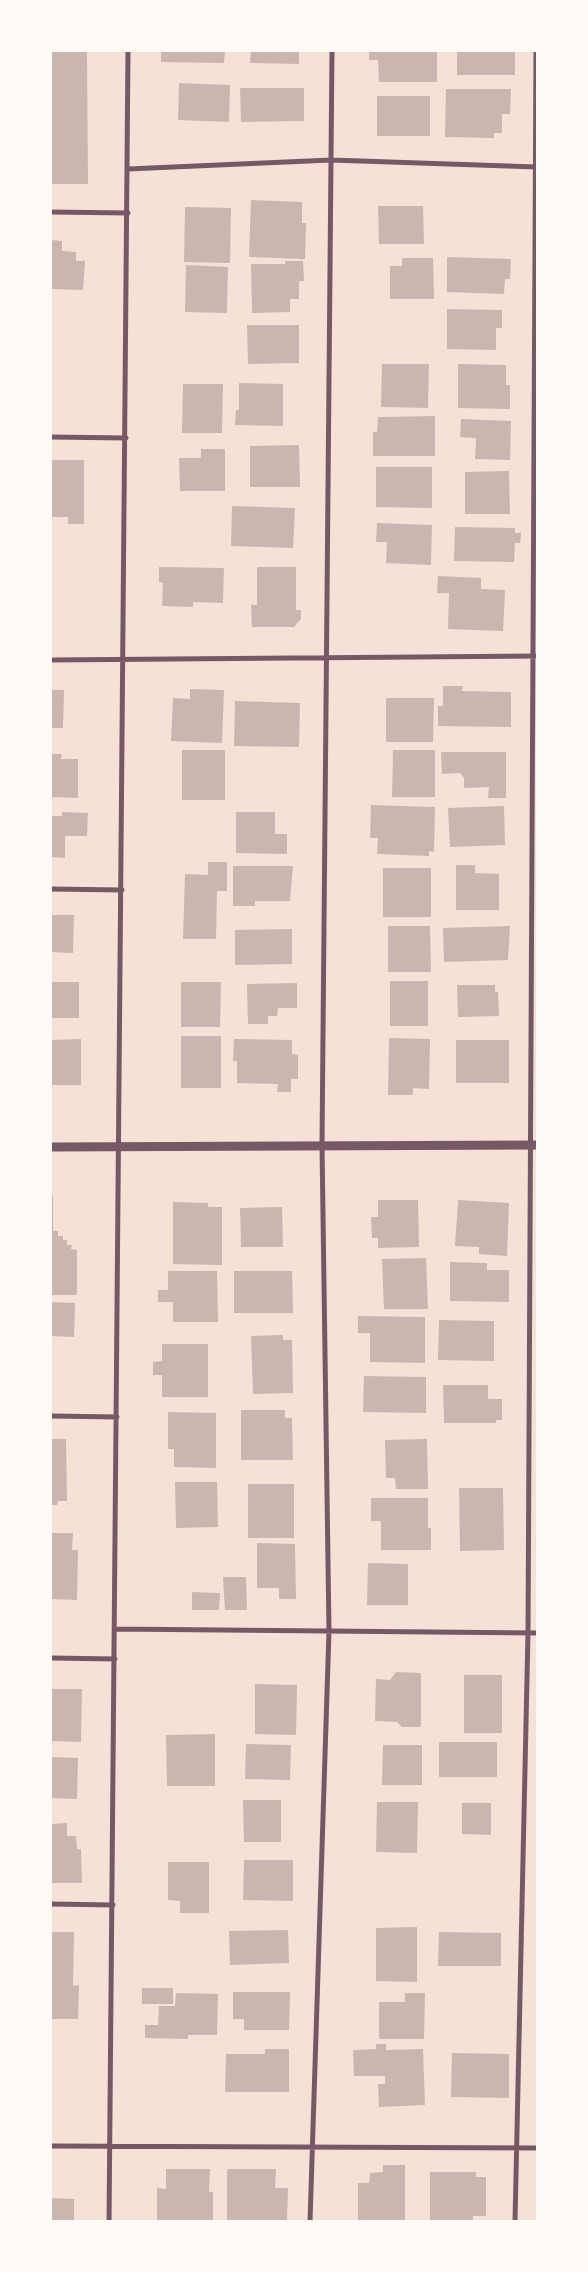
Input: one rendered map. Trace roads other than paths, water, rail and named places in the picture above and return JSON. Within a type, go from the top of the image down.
[{"type":"street","points":[[109,2221],[120,1148],[128,51]]},
{"type":"street","points":[[310,2221],[329,1631],[322,1145],[332,51]]},
{"type":"street","points":[[515,2221],[528,1633],[533,1145],[536,51]]},
{"type":"street","points":[[128,169],[331,160],[536,167]]},
{"type":"street","points":[[51,212],[128,213]]},
{"type":"street","points":[[51,437],[126,438]]},
{"type":"street","points":[[51,660],[124,661],[535,656]]},
{"type":"street","points":[[51,889],[122,890]]},
{"type":"street","points":[[51,1147],[533,1145]]},
{"type":"street","points":[[51,1416],[117,1417]]},
{"type":"street","points":[[115,1629],[537,1633]]},
{"type":"street","points":[[51,1658],[115,1659]]},
{"type":"street","points":[[51,1904],[113,1905]]},
{"type":"street","points":[[51,2146],[537,2148]]}]
